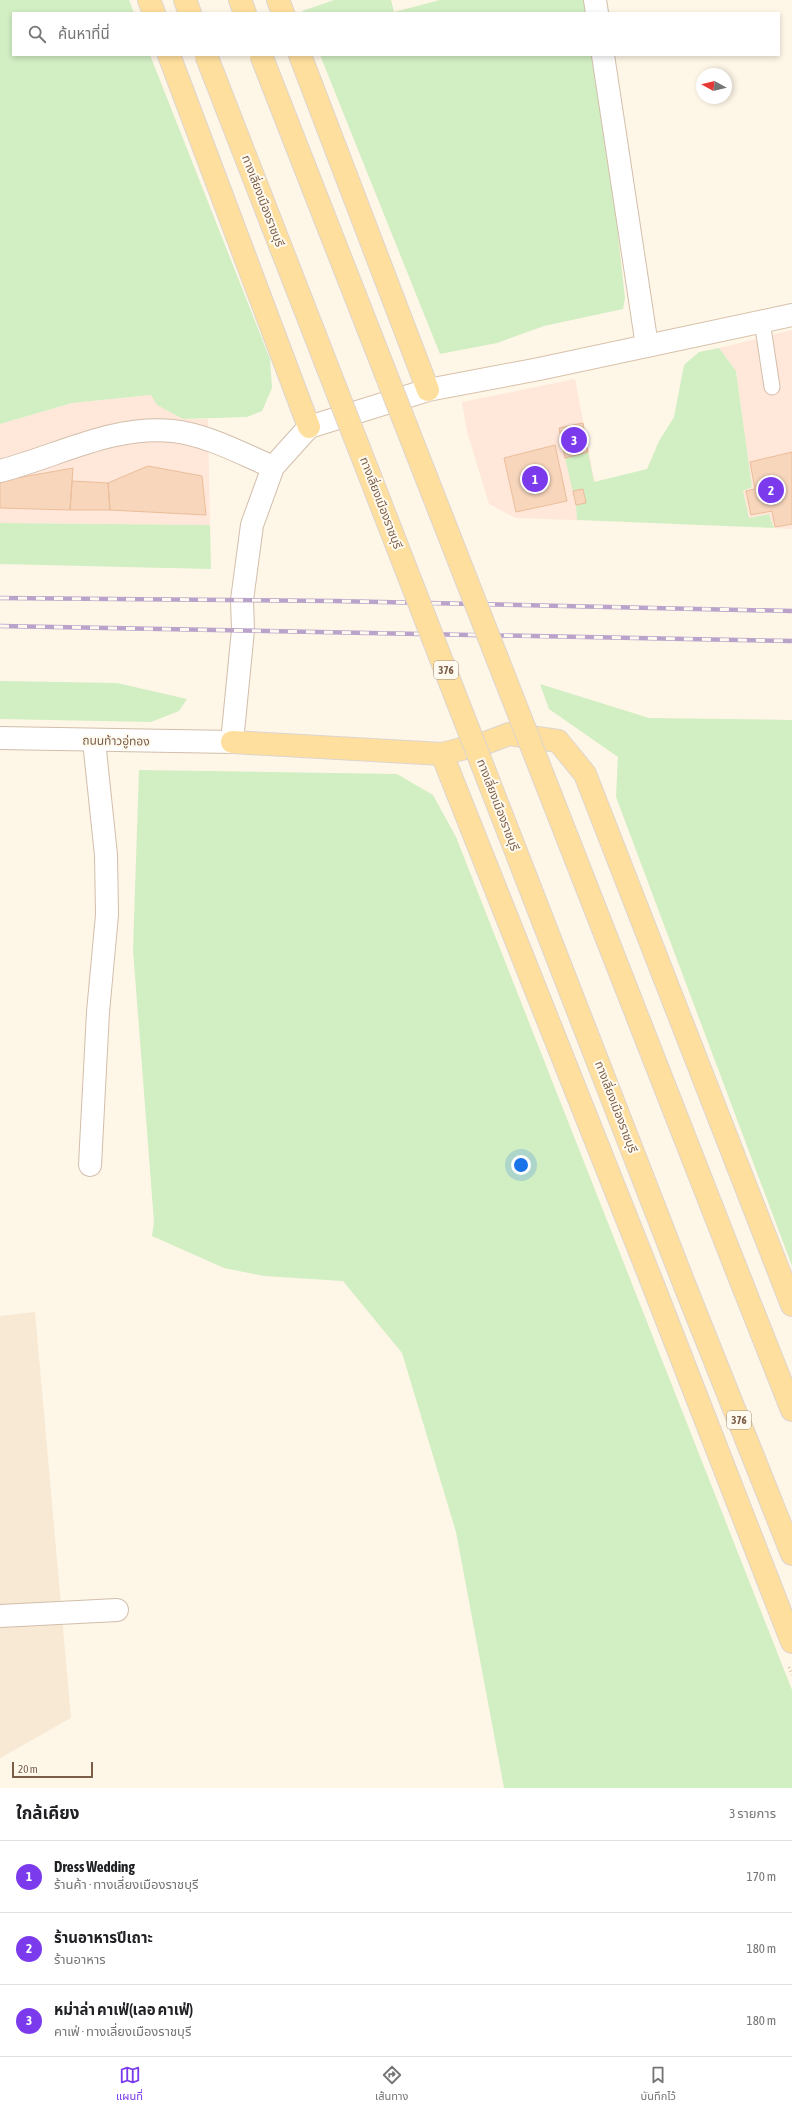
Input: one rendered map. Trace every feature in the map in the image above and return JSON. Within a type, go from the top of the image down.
[{"type":"main road","points":[[149,0],[154,12]]},
{"type":"main road","points":[[185,0],[190,12]]},
{"type":"main road","points":[[240,0],[245,12]]},
{"type":"main road","points":[[278,0],[283,12]]},
{"type":"main road","points":[[169,56],[310,427]]},
{"type":"main road","name":"ทางเลี่ยงเมืองราชบุรี","points":[[206,56],[685,1286],[792,1554]]},
{"type":"main road","points":[[261,56],[792,1410]]},
{"type":"main road","points":[[300,56],[428,390]]},
{"type":"main road","points":[[232,742],[442,754],[488,742],[509,734],[558,741],[585,774],[792,1305]]},
{"type":"main road","points":[[442,754],[601,1152],[792,1642]]},
{"type":"street","points":[[595,0],[597,12]]},
{"type":"street","points":[[603,56],[647,346]]},
{"type":"street","points":[[232,742],[243,630],[242,600],[252,525],[273,467],[310,427],[428,390],[792,315]]},
{"type":"street","points":[[0,471],[28,463],[76,445],[136,430],[174,431],[205,439],[273,467]]},
{"type":"street","name":"ถนนท้าวอู่ทอง","points":[[0,738],[94,741],[232,742]]},
{"type":"street","points":[[90,1165],[98,1012],[107,915],[106,855],[94,741]]},
{"type":"street","points":[[0,1616],[117,1610]]},
{"type":"lane","points":[[762,321],[772,387]]},
{"type":"shaded area","points":[[792,330],[792,529],[774,528],[769,514],[749,518],[743,491],[752,487],[736,371],[719,348]]},
{"type":"shaded area","points":[[575,379],[598,500],[576,505],[577,520],[516,518],[489,504],[467,431],[462,402]]},
{"type":"shaded area","points":[[151,395],[183,419],[208,419],[210,525],[0,523],[0,424],[72,403]]},
{"type":"shaded area","points":[[35,1312],[71,1718],[0,1758],[0,1316]]},
{"type":"green space","points":[[0,0],[129,0],[134,12],[12,12],[12,56],[150,56],[270,359],[272,388],[262,411],[247,417],[183,419],[157,405],[151,395],[72,403],[0,424]]},
{"type":"green space","points":[[334,0],[391,0],[394,12],[302,12]]},
{"type":"green space","points":[[440,0],[592,0],[593,12],[394,12]]},
{"type":"green space","points":[[320,56],[598,56],[625,298],[623,309],[544,326],[497,343],[440,354]]},
{"type":"green space","points":[[719,348],[736,371],[752,487],[743,491],[749,518],[769,514],[774,528],[577,520],[576,505],[565,458],[588,452],[594,482],[647,469],[659,441],[674,417],[684,365],[699,352]]},
{"type":"green space","points":[[0,523],[210,525],[211,569],[0,564]]},
{"type":"green space","points":[[0,681],[117,683],[187,699],[179,711],[151,722],[0,719]]},
{"type":"green space","points":[[540,684],[649,718],[792,720],[792,1266],[616,797],[618,757],[549,709]]},
{"type":"green space","points":[[139,770],[397,774],[433,795],[456,837],[792,1690],[792,1788],[504,1788],[456,1532],[402,1353],[343,1281],[264,1276],[224,1268],[152,1236],[154,1222],[133,950]]},
{"type":"building","points":[[583,423],[588,452],[565,458],[559,428]]},
{"type":"building","points":[[555,445],[567,501],[516,512],[504,458]]},
{"type":"building","points":[[792,452],[792,524],[775,527],[772,511],[751,515],[746,491],[755,489],[750,462]]},
{"type":"building","points":[[148,466],[202,476],[206,515],[110,510],[108,483]]},
{"type":"building","points":[[73,468],[70,510],[0,508],[0,481]]},
{"type":"building","points":[[72,481],[108,483],[110,510],[70,510]]},
{"type":"building","points":[[583,489],[586,503],[576,505],[573,491]]},
{"type":"railway","points":[[0,598],[334,601],[792,611]]},
{"type":"railway","points":[[0,626],[792,641]]},
{"type":"place","name":"หม่าล่า คาเฟ่(เลอ คาเฟ่)","points":[[574,440]]},
{"type":"place","name":"Dress Wedding","points":[[535,479]]},
{"type":"place","name":"ร้านอาหารปีเถาะ","points":[[771,490]]}]
